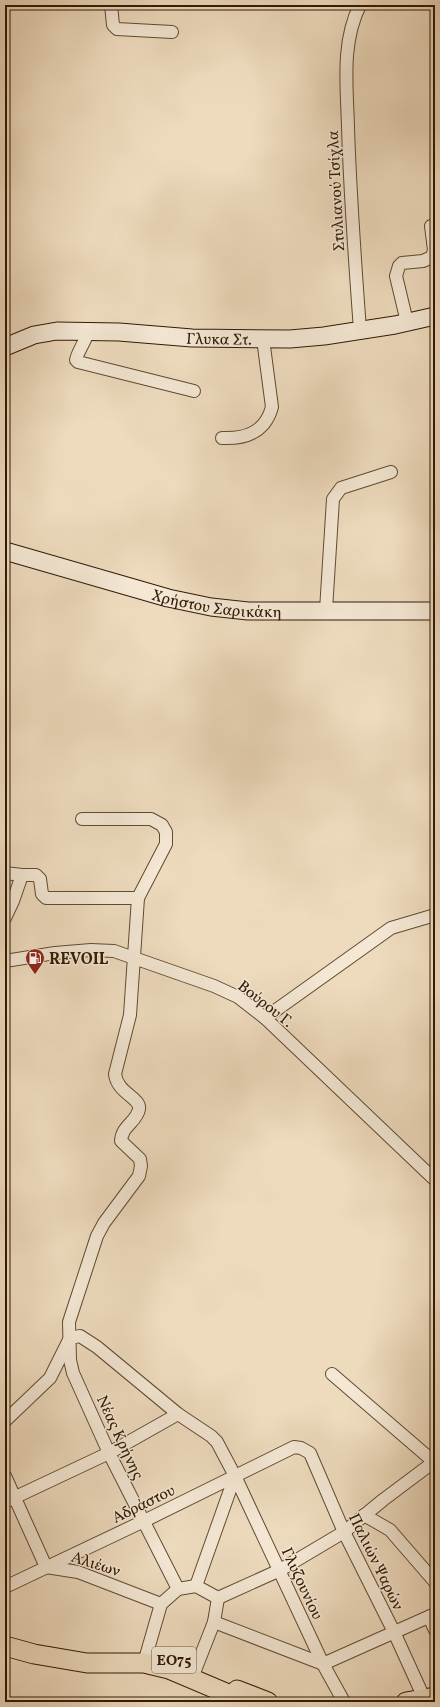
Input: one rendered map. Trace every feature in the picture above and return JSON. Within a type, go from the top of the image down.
[{"type":"main road","name":"ΕΟ75","points":[[5,1646],[34,1654],[71,1660],[101,1655],[171,1658],[194,1674],[247,1702]]},
{"type":"main road","name":"ΕΟ75","points":[[145,1658],[169,1669],[194,1674],[268,1702]]},
{"type":"main road","points":[[406,1702],[430,1697]]},
{"type":"street","points":[[111,5],[114,24],[117,29],[172,32]]},
{"type":"street","name":"Στυλιανού Τσίχλα","points":[[360,5],[352,25],[346,50],[349,185],[360,330]]},
{"type":"street","points":[[407,322],[396,271],[402,263],[422,261],[432,258],[434,250],[430,226]]},
{"type":"street","name":"Γλυκα Στ.","points":[[5,347],[34,335],[57,331],[119,332],[192,338],[297,339],[360,330],[435,316]]},
{"type":"street","points":[[88,332],[85,341],[76,356],[76,360],[78,362],[194,391]]},
{"type":"street","points":[[222,438],[237,439],[246,437],[263,425],[270,416],[272,407],[263,339]]},
{"type":"street","points":[[326,610],[333,499],[340,488],[391,472]]},
{"type":"street","name":"Χρήστου Σαρικάκη","points":[[5,551],[153,594],[211,607],[248,611],[435,611]]},
{"type":"street","points":[[82,820],[151,819],[162,825],[166,832],[166,844],[138,898],[134,958]]},
{"type":"street","points":[[5,873],[38,876],[42,894],[46,898],[138,898]]},
{"type":"street","points":[[5,918],[14,901],[22,875]]},
{"type":"street","points":[[265,1018],[390,928],[435,915]]},
{"type":"street","name":"Βούρου Γ.","points":[[5,961],[55,953],[91,950],[114,951],[214,986],[238,997],[265,1018],[435,1180]]},
{"type":"street","name":"Νέας Κρήνης","points":[[134,958],[130,1015],[115,1074],[116,1081],[120,1087],[138,1102],[140,1108],[137,1115],[123,1130],[120,1141],[140,1159],[141,1166],[139,1176],[104,1222],[97,1236],[70,1322],[70,1360],[73,1373],[109,1453],[178,1589]]},
{"type":"street","name":"Γλυζουνίου","points":[[70,1338],[83,1336],[178,1414],[211,1436],[217,1442],[280,1570],[323,1664],[344,1702]]},
{"type":"street","points":[[5,1421],[50,1378],[70,1338]]},
{"type":"street","points":[[218,1598],[280,1570],[344,1532],[434,1462],[332,1374]]},
{"type":"street","points":[[10,1500],[109,1453],[178,1414]]},
{"type":"street","name":"Αδράστου","points":[[5,1587],[144,1522],[294,1447]]},
{"type":"street","name":"Παλιών Ψαρών","points":[[294,1447],[301,1448],[310,1454],[344,1532],[394,1632],[430,1697]]},
{"type":"street","name":"Αλιέων","points":[[5,1476],[10,1500],[46,1567],[78,1572],[161,1604]]},
{"type":"street","points":[[196,1586],[235,1476]]},
{"type":"street","points":[[364,1515],[390,1530],[435,1582]]},
{"type":"street","points":[[145,1658],[161,1604],[178,1589],[196,1586],[218,1598]]},
{"type":"street","points":[[194,1674],[214,1622],[218,1598]]},
{"type":"street","points":[[214,1622],[323,1664],[432,1615],[435,1630]]},
{"type":"place","name":"REVOIL","points":[[35,975]]}]
